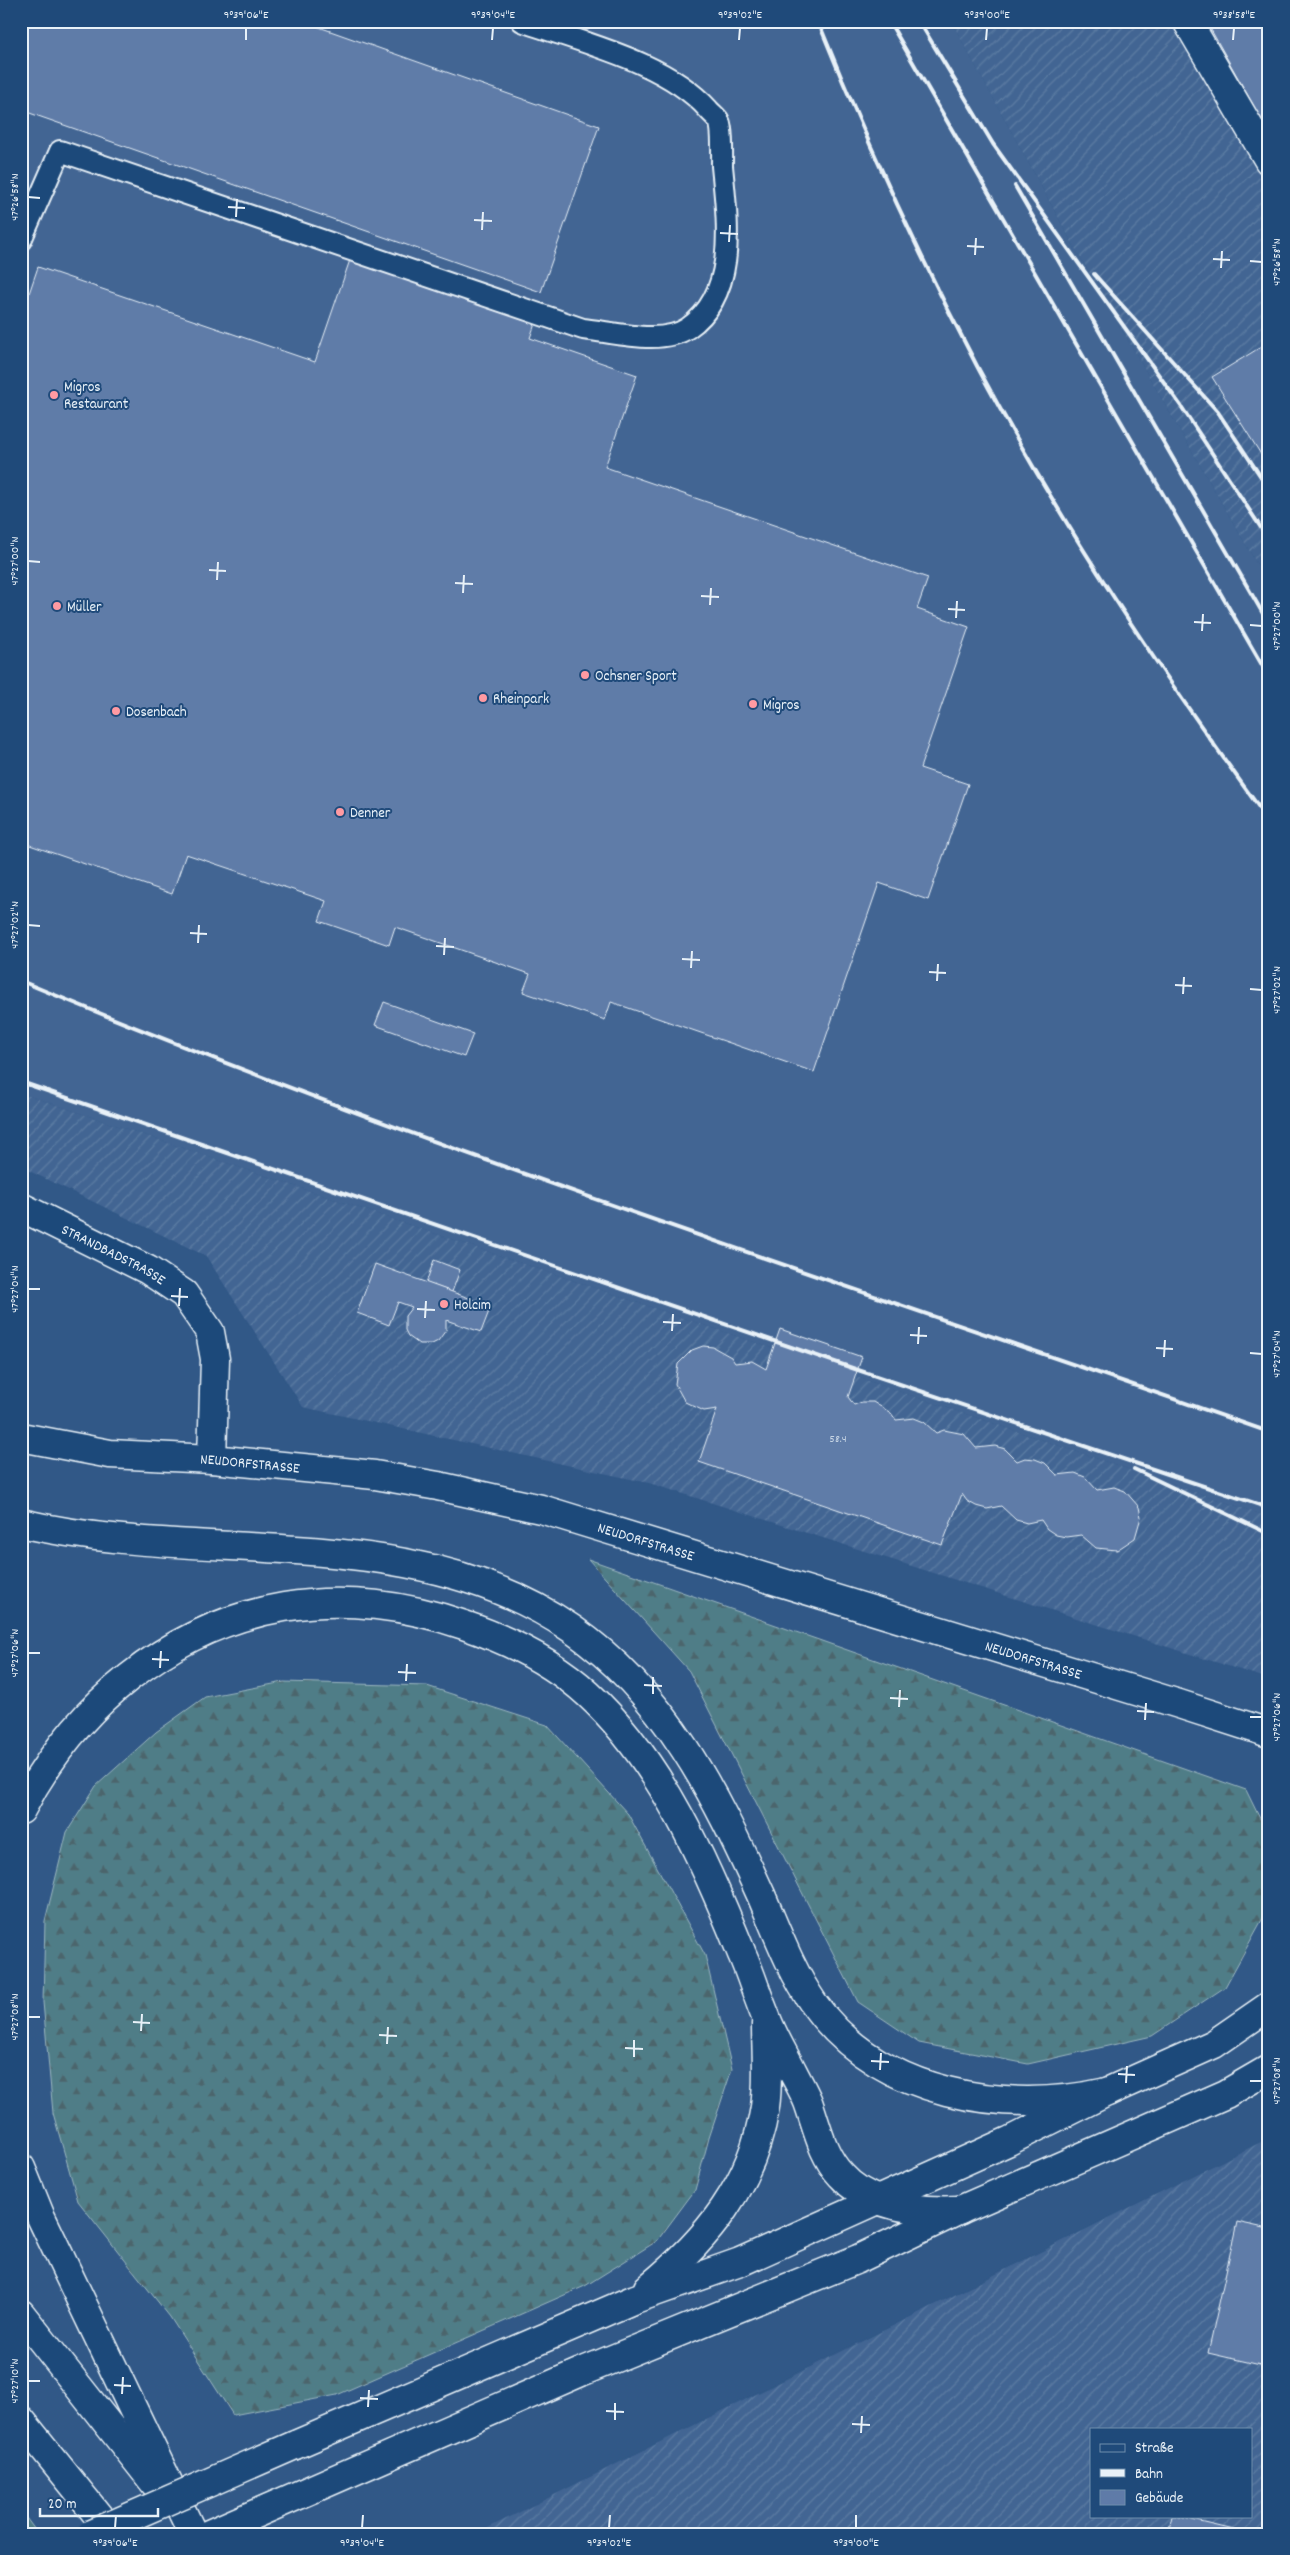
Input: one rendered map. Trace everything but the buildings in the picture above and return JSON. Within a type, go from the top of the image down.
[{"type":"main road","points":[[1187,21],[1269,161]]},
{"type":"main road","name":"STRANDBADSTRASSE","points":[[21,1206],[148,1270],[184,1294],[210,1332],[215,1359],[212,1459]]},
{"type":"main road","name":"NEUDORFSTRASSE","points":[[21,1437],[110,1454],[212,1459],[375,1475],[541,1509],[1179,1704],[1264,1738]]},
{"type":"main road","points":[[21,1523],[110,1538],[309,1551],[385,1561],[466,1579],[540,1610],[569,1627],[609,1658],[650,1700],[672,1727],[703,1777],[726,1820],[803,1987],[826,2019],[857,2048],[895,2072],[944,2090],[973,2097],[1030,2102],[1081,2098],[1107,2092]]},
{"type":"main road","points":[[21,1810],[44,1768],[62,1743],[100,1701],[151,1661],[206,1631],[257,1612],[314,1603],[378,1605],[432,1614],[515,1646],[540,1660],[587,1693],[613,1720],[651,1770],[695,1848],[742,1953],[766,2017],[807,2099],[830,2162],[852,2186],[878,2200],[912,2209],[960,2210]]},
{"type":"main road","points":[[91,2534],[635,2299],[740,2262],[1009,2141],[1107,2092],[1214,2044],[1269,2006]]},
{"type":"main road","points":[[635,2299],[679,2262],[703,2237],[723,2213],[743,2180],[761,2128],[765,2107],[767,2085],[766,2017]]},
{"type":"main road","points":[[198,2532],[328,2482],[581,2372],[858,2259],[960,2210],[1226,2094],[1269,2069]]},
{"type":"main road","points":[[21,2168],[40,2215],[198,2532]]},
{"type":"main road","points":[[21,2314],[198,2532]]},
{"type":"main road","points":[[21,2420],[113,2534]]},
{"type":"main road","points":[[75,2489],[105,2534]]},
{"type":"lane","points":[[21,240],[60,150],[584,329],[656,338],[687,329],[711,303],[726,260],[728,235],[719,121],[700,100],[673,78],[639,63],[522,21]]},
{"type":"shaded area","name":"Rheinpark","points":[[21,21],[951,21],[1076,250],[1269,585],[1269,1517],[21,1093]]},
{"type":"shaded area","points":[[951,21],[1269,21],[1269,585],[1076,250]]},
{"type":"shaded area","points":[[21,1093],[1269,1517],[1269,1679],[649,1483],[303,1407],[206,1256],[21,1167]]},
{"type":"shaded area","points":[[1269,2138],[1269,2534],[476,2534]]},
{"type":"green space","points":[[588,1559],[1246,1790],[1269,1837],[1269,1907],[1225,1987],[1152,2036],[1028,2064],[919,2043],[858,2002],[689,1671]]},
{"type":"green space","points":[[284,1682],[427,1686],[547,1725],[628,1814],[705,1955],[732,2069],[709,2138],[695,2190],[657,2241],[585,2286],[337,2395],[233,2415],[170,2317],[78,2201],[53,2113],[43,2002],[45,1921],[67,1832],[96,1786],[156,1732],[205,1697]]},
{"type":"green space","points":[[21,2511],[35,2530],[21,2534]]},
{"type":"railway","points":[[818,21],[854,109],[913,238],[955,324],[1009,425],[1078,542],[1115,599],[1190,711],[1269,821]]},
{"type":"railway","points":[[889,21],[1269,677]]},
{"type":"railway","points":[[919,21],[993,144],[1181,406],[1269,540]]},
{"type":"railway","points":[[1015,186],[1269,624]]},
{"type":"railway","points":[[1094,274],[1218,412],[1269,489]]},
{"type":"railway","points":[[21,981],[330,1103],[485,1160],[1269,1432]]},
{"type":"railway","points":[[21,1082],[858,1370],[1269,1508]]},
{"type":"railway","points":[[1134,1469],[1269,1534]]},
{"type":"place","name":"Migros Restaurant","points":[[54,395]]},
{"type":"place","name":"Müller","points":[[57,606]]},
{"type":"place","name":"Ochsner Sport","points":[[585,675]]},
{"type":"place","name":"Rheinpark","points":[[483,698]]},
{"type":"place","name":"Migros","points":[[753,704]]},
{"type":"place","name":"Dosenbach","points":[[116,711]]},
{"type":"place","name":"Denner","points":[[340,812]]},
{"type":"place","name":"Holcim","points":[[444,1304]]}]
